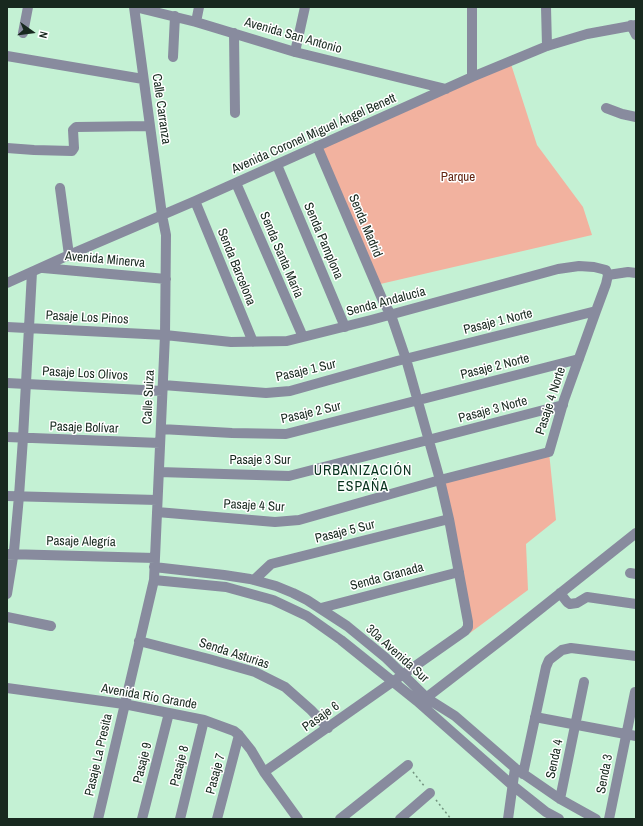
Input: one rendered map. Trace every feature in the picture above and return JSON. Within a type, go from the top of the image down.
[{"type":"street","points":[[23,33],[28,7]]},
{"type":"street","name":"Avenida San Antonio","points":[[134,7],[175,16],[295,52],[446,89]]},
{"type":"street","name":"Calle Carranza","points":[[134,7],[162,215]]},
{"type":"street","points":[[196,22],[199,7]]},
{"type":"street","points":[[295,52],[305,7]]},
{"type":"street","points":[[472,7],[472,78]]},
{"type":"street","points":[[546,7],[547,46]]},
{"type":"street","points":[[173,58],[175,16]]},
{"type":"street","points":[[633,25],[636,35]]},
{"type":"street","name":"Avenida Coronel Miguel Ángel Benett","points":[[7,283],[446,89],[547,46],[587,34],[633,25]]},
{"type":"street","points":[[234,33],[235,113]]},
{"type":"street","points":[[7,56],[143,79]]},
{"type":"street","points":[[606,108],[636,117]]},
{"type":"street","points":[[7,148],[72,151],[74,148],[73,130],[76,127],[150,126]]},
{"type":"street","name":"Senda Madrid","points":[[317,146],[383,301],[391,315],[406,359],[440,480],[459,572]]},
{"type":"street","name":"Senda Pamplona","points":[[276,165],[346,327]]},
{"type":"street","name":"Senda Santa María","points":[[236,183],[303,337]]},
{"type":"street","points":[[60,188],[70,255]]},
{"type":"street","name":"Senda Barcelona","points":[[195,201],[253,342]]},
{"type":"street","name":"Calle Suiza","points":[[154,580],[165,335],[166,235],[162,215]]},
{"type":"street","name":"Senda Andalucía","points":[[165,335],[204,340],[253,342],[287,341],[346,327],[558,270],[579,266],[594,267],[606,270],[608,275]]},
{"type":"street","name":"Avenida Minerva","points":[[42,267],[166,279]]},
{"type":"street","points":[[7,594],[10,554],[19,496],[32,272]]},
{"type":"street","points":[[608,275],[628,272],[636,273]]},
{"type":"street","name":"Pasaje 4 Norte","points":[[440,480],[549,452],[563,405],[608,275]]},
{"type":"street","name":"Pasaje 1 Norte","points":[[406,359],[596,310]]},
{"type":"street","name":"Pasaje Los Pinos","points":[[7,327],[165,335]]},
{"type":"street","name":"Pasaje 1 Sur","points":[[163,388],[266,393],[290,391],[406,359]]},
{"type":"street","name":"Pasaje 2 Norte","points":[[417,400],[579,359]]},
{"type":"street","name":"Pasaje Los Olivos","points":[[7,383],[26,385],[163,388]]},
{"type":"street","name":"Pasaje 2 Sur","points":[[161,429],[286,434],[417,400]]},
{"type":"street","name":"Pasaje 3 Norte","points":[[430,440],[563,405]]},
{"type":"street","name":"Pasaje Bolívar","points":[[7,437],[160,443]]},
{"type":"street","name":"Pasaje 3 Sur","points":[[159,472],[289,476],[430,440]]},
{"type":"street","name":"Pasaje 4 Sur","points":[[157,512],[275,522],[299,520],[440,480]]},
{"type":"street","points":[[7,496],[157,500]]},
{"type":"street","name":"Pasaje 5 Sur","points":[[254,580],[271,564],[449,519]]},
{"type":"street","points":[[423,700],[509,634],[636,532]]},
{"type":"street","name":"Pasaje Alegría","points":[[10,554],[154,562]]},
{"type":"street","name":"30a Avenida Sur","points":[[154,562],[254,580],[276,586],[321,608],[347,626],[386,658],[403,675],[423,700],[512,785],[546,812],[559,819]]},
{"type":"street","name":"Senda Granada","points":[[321,608],[459,572]]},
{"type":"street","name":"Pasaje 6","points":[[264,772],[465,631],[468,627],[468,622],[459,572]]},
{"type":"street","name":"30a Avenida Sur","points":[[154,580],[226,587],[273,600],[306,616],[341,640],[393,682],[423,700],[455,716],[519,771],[560,799],[596,819]]},
{"type":"street","name":"Pasaje La Presita","points":[[98,819],[154,580]]},
{"type":"street","points":[[560,593],[570,604],[577,603],[587,597],[636,604]]},
{"type":"street","points":[[292,610],[300,597]]},
{"type":"street","points":[[7,617],[51,626]]},
{"type":"street","name":"Senda Asturias","points":[[139,641],[255,672],[285,687],[311,710],[328,728]]},
{"type":"street","points":[[508,819],[512,785],[519,771],[535,717],[546,667],[549,660],[562,650],[571,648],[636,656]]},
{"type":"street","name":"Senda 4","points":[[560,799],[584,682]]},
{"type":"street","name":"Avenida Río Grande","points":[[7,688],[124,704],[204,720],[234,731],[251,750],[264,772],[298,819]]},
{"type":"street","name":"Senda 3","points":[[609,819],[631,735],[635,692]]},
{"type":"street","name":"Pasaje 9","points":[[142,819],[169,713]]},
{"type":"street","points":[[535,717],[631,735]]},
{"type":"street","name":"Pasaje 8","points":[[180,819],[204,720]]},
{"type":"street","name":"Pasaje 7","points":[[217,819],[239,735]]},
{"type":"street","points":[[340,819],[408,765]]},
{"type":"street","points":[[400,819],[430,793]]},
{"type":"green space","name":"Parque","points":[[510,61],[537,145],[583,207],[592,235],[376,285],[317,146]]},
{"type":"green space","points":[[549,452],[556,520],[526,544],[528,590],[470,633],[442,479]]},
{"type":"district","name":"URBANIZACIÓN ESPAÑA","points":[[363,480]]}]
